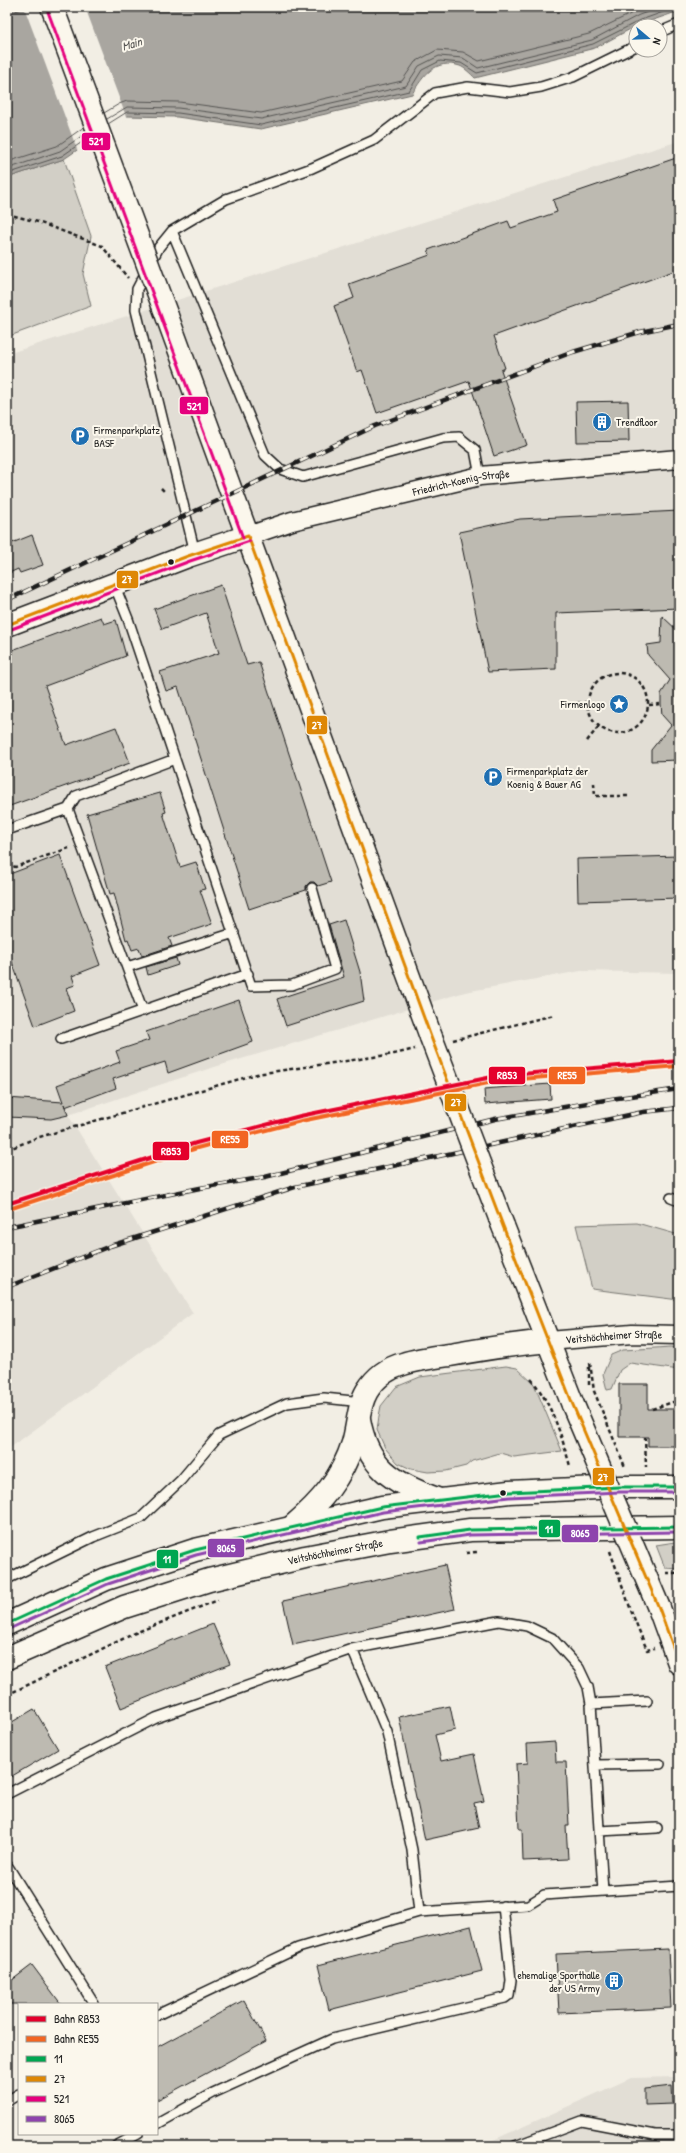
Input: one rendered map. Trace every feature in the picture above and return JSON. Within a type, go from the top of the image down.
[{"type":"main road","points":[[52,7],[248,536],[432,1043],[573,1405],[659,1608],[679,1663]]},
{"type":"main road","points":[[7,625],[195,553],[248,536]]},
{"type":"main road","points":[[293,1526],[321,1500],[336,1481],[353,1443],[360,1409],[367,1391],[376,1379],[386,1371],[403,1364],[504,1346],[549,1341]]},
{"type":"main road","points":[[360,1409],[362,1434],[376,1463],[387,1474],[415,1491],[440,1500]]},
{"type":"main road","points":[[7,1624],[106,1578],[195,1550],[293,1526],[382,1507],[524,1491],[679,1487]]},
{"type":"main road","name":"Veitshöchheimer Straße","points":[[7,1658],[124,1607],[209,1580],[306,1557],[390,1541],[470,1530],[679,1527]]},
{"type":"street","name":"Friedrich-Koenig-Straße","points":[[248,536],[292,521],[480,476],[679,460]]},
{"type":"street","name":"Veitshöchheimer Straße","points":[[549,1341],[632,1334],[679,1335]]},
{"type":"lane","points":[[668,29],[679,24]]},
{"type":"lane","points":[[195,553],[136,310],[137,289],[158,247],[172,231],[226,199],[312,168],[374,140],[435,93],[468,87],[510,92],[541,87],[573,77],[628,50]]},
{"type":"lane","points":[[172,231],[265,455],[280,469],[303,477],[443,438],[459,437],[475,450],[480,476]]},
{"type":"lane","points":[[114,584],[128,619],[251,986],[292,985],[335,969],[312,888]]},
{"type":"lane","points":[[7,830],[68,809],[76,796],[175,759]]},
{"type":"lane","points":[[68,809],[143,1010]]},
{"type":"lane","points":[[127,967],[234,933]]},
{"type":"lane","points":[[61,1039],[248,974]]},
{"type":"lane","points":[[7,1579],[93,1537],[141,1518],[181,1480],[219,1434],[287,1403],[324,1398],[360,1409]]},
{"type":"lane","points":[[7,1794],[156,1718],[352,1649],[499,1621],[527,1626],[552,1638],[569,1655],[579,1668],[588,1687],[591,1704],[603,1891]]},
{"type":"lane","points":[[352,1649],[387,1732],[412,1850],[419,1912]]},
{"type":"lane","points":[[591,1704],[647,1701]]},
{"type":"lane","points":[[595,1765],[660,1764]]},
{"type":"lane","points":[[599,1831],[657,1828]]},
{"type":"lane","points":[[7,1865],[93,2003]]},
{"type":"lane","points":[[158,2015],[298,1948],[419,1912],[528,1905],[544,1895],[679,1886]]},
{"type":"lane","points":[[158,2123],[213,2093],[332,2039],[505,1998],[509,1995],[511,1980],[504,1906]]},
{"type":"lane","points":[[7,2101],[18,2095]]},
{"type":"lane","points":[[515,2146],[582,2121],[655,2135],[679,2136]]},
{"type":"lane","points":[[116,2146],[136,2135]]},
{"type":"path","points":[[7,214],[38,222],[102,246],[137,289]]},
{"type":"path","points":[[620,673],[629,675],[640,683],[647,695],[648,705],[646,715],[640,724],[632,730],[622,733],[612,733],[599,726],[589,713],[588,702],[590,693],[598,681],[610,674],[620,673]]},
{"type":"path","points":[[577,703],[588,702]]},
{"type":"path","points":[[648,705],[661,704]]},
{"type":"path","points":[[587,740],[599,726]]},
{"type":"path","points":[[594,783],[594,796],[630,796]]},
{"type":"path","points":[[7,863],[15,867],[81,844]]},
{"type":"path","points":[[7,1150],[36,1138],[257,1074],[394,1054],[432,1043],[554,1015]]},
{"type":"path","points":[[590,1390],[588,1378],[590,1363],[594,1391],[625,1467]]},
{"type":"path","points":[[531,1379],[544,1395],[562,1436],[570,1466]]},
{"type":"path","points":[[652,1409],[679,1400]]},
{"type":"path","points":[[645,1437],[646,1467]]},
{"type":"path","points":[[606,1548],[610,1550],[632,1613],[647,1650]]},
{"type":"path","points":[[462,1553],[484,1551]]},
{"type":"path","points":[[7,1695],[135,1633],[221,1599]]},
{"type":"shaded area","points":[[679,141],[679,973],[581,971],[465,992],[208,1069],[68,1115],[193,1313],[7,1450],[7,354]]},
{"type":"shaded area","points":[[64,159],[91,236],[83,274],[91,306],[7,337],[7,178]]},
{"type":"shaded area","points":[[637,1223],[679,1235],[679,1300],[592,1289],[576,1225]]},
{"type":"shaded area","points":[[671,1347],[679,1348],[679,1370],[630,1363],[620,1370],[612,1389],[607,1390],[603,1374],[611,1355],[623,1350]]},
{"type":"shaded area","points":[[506,1366],[517,1368],[534,1384],[562,1451],[514,1457],[500,1453],[472,1461],[466,1466],[446,1471],[428,1472],[411,1469],[398,1463],[385,1448],[377,1430],[379,1416],[381,1406],[396,1387],[420,1377]]},
{"type":"shaded area","points":[[675,1542],[679,1543],[679,1569],[665,1568],[656,1545]]},
{"type":"shaded area","points":[[679,2077],[679,2146],[480,2146],[631,2078]]},
{"type":"water","name":"Main","points":[[7,7],[679,7],[679,11],[659,18],[628,18],[628,30],[595,48],[475,78],[460,66],[444,64],[431,70],[425,75],[412,94],[261,129],[177,117],[127,116],[64,159],[7,178]]},
{"type":"pier","points":[[24,7],[85,7],[127,119],[78,152]]},
{"type":"building","points":[[679,157],[679,269],[494,336],[505,368],[501,370],[527,445],[494,456],[469,381],[377,413],[362,370],[357,372],[334,306],[354,298],[349,284],[430,255],[428,250],[508,221],[511,228],[557,212],[553,200]]},
{"type":"building","name":"Trendfloor","points":[[628,401],[629,441],[577,442],[576,402]]},
{"type":"building","points":[[679,511],[679,608],[556,613],[556,669],[488,672],[459,532],[520,519]]},
{"type":"building","points":[[32,535],[43,565],[20,573],[18,569],[7,574],[7,545]]},
{"type":"building","points":[[221,585],[247,665],[259,662],[331,882],[318,886],[314,882],[310,882],[306,886],[306,890],[249,909],[178,687],[166,691],[160,672],[219,653],[206,613],[162,629],[154,609]]},
{"type":"building","points":[[662,616],[679,632],[679,760],[651,761],[651,750],[671,725],[662,715],[661,704],[661,694],[670,680],[648,655],[647,645],[661,643]]},
{"type":"building","points":[[101,617],[104,624],[116,620],[126,656],[45,686],[66,745],[116,727],[130,763],[7,807],[7,652]]},
{"type":"building","points":[[160,793],[166,812],[163,813],[180,867],[196,862],[205,889],[200,890],[212,924],[169,938],[172,946],[142,956],[139,948],[132,950],[128,939],[126,940],[114,893],[110,894],[87,814]]},
{"type":"building","points":[[60,855],[100,965],[72,976],[75,985],[66,988],[74,1011],[35,1026],[7,948],[7,875]]},
{"type":"building","points":[[679,856],[679,898],[578,901],[577,859]]},
{"type":"building","points":[[344,920],[360,972],[364,1001],[286,1026],[277,999],[344,977],[329,925]]},
{"type":"building","points":[[176,958],[178,965],[148,975],[146,967]]},
{"type":"building","points":[[239,1000],[253,1042],[168,1073],[165,1062],[113,1079],[116,1088],[65,1107],[68,1115],[51,1119],[7,1117],[7,1098],[63,1102],[57,1085],[120,1062],[116,1051],[149,1040],[146,1032]]},
{"type":"building","points":[[550,1084],[551,1099],[485,1104],[484,1089]]},
{"type":"building","points":[[619,1384],[648,1384],[648,1409],[677,1409],[677,1446],[648,1446],[648,1437],[619,1437]]},
{"type":"building","points":[[445,1565],[455,1609],[293,1645],[283,1601]]},
{"type":"building","points":[[213,1624],[230,1664],[121,1708],[105,1667]]},
{"type":"building","points":[[450,1706],[455,1730],[435,1735],[441,1761],[474,1754],[484,1801],[474,1803],[479,1828],[425,1840],[399,1717]]},
{"type":"building","points":[[34,1709],[58,1749],[7,1779],[7,1725]]},
{"type":"building","points":[[555,1742],[556,1762],[566,1762],[569,1826],[566,1826],[568,1859],[523,1861],[522,1829],[519,1829],[516,1764],[528,1763],[527,1744]]},
{"type":"building","points":[[471,1926],[482,1971],[329,2010],[318,1965]]},
{"type":"building","name":"ehemalige Sporthalle der US Army","points":[[668,1949],[671,2008],[559,2013],[556,1954]]},
{"type":"building","points":[[32,1965],[60,2003],[7,2004],[7,1984]]},
{"type":"building","points":[[244,2000],[266,2041],[158,2099],[158,2046]]},
{"type":"building","points":[[672,2086],[673,2104],[645,2105],[645,2089]]},
{"type":"ferry route","points":[[7,13],[29,7]]},
{"type":"railway","points":[[7,600],[375,426],[573,352],[640,332],[679,324]]},
{"type":"railway","points":[[7,1227],[200,1188],[265,1177],[495,1119],[679,1089]]},
{"type":"railway","points":[[7,1287],[110,1246],[295,1187],[643,1112],[679,1108]]},
{"type":"rail line","name":"RB53","points":[[7,1204],[196,1143],[300,1116],[497,1076],[679,1061]]},
{"type":"rail line","name":"RE55","points":[[9,1209],[197,1148],[301,1121],[498,1081],[679,1066]]},
{"type":"transit line","name":"521","points":[[47,9],[243,538]]},
{"type":"transit line","name":"27","points":[[248,536],[431,1037],[503,1226],[573,1405],[659,1608],[679,1663]]},
{"type":"transit line","name":"27","points":[[7,625],[188,556],[248,536]]},
{"type":"transit line","name":"521","points":[[9,630],[190,561],[250,541]]},
{"type":"transit line","name":"11","points":[[7,1624],[106,1579],[195,1550],[382,1507],[509,1492],[620,1487],[679,1487]]},
{"type":"transit line","name":"8065","points":[[9,1629],[108,1584],[196,1555],[383,1512],[509,1497],[620,1492],[679,1492]]},
{"type":"transit line","name":"11","points":[[420,1537],[470,1530],[679,1527]]},
{"type":"transit line","name":"8065","points":[[421,1542],[470,1535],[679,1532]]},
{"type":"place","name":"Trendfloor","points":[[602,422]]},
{"type":"place","name":"Firmenparkplatz BASF","points":[[80,436]]},
{"type":"place","name":"Firmenlogo","points":[[619,704]]},
{"type":"place","name":"Firmenparkplatz der Koenig & Bauer AG","points":[[493,777]]},
{"type":"place","name":"ehemalige Sporthalle der US Army","points":[[614,1981]]}]
